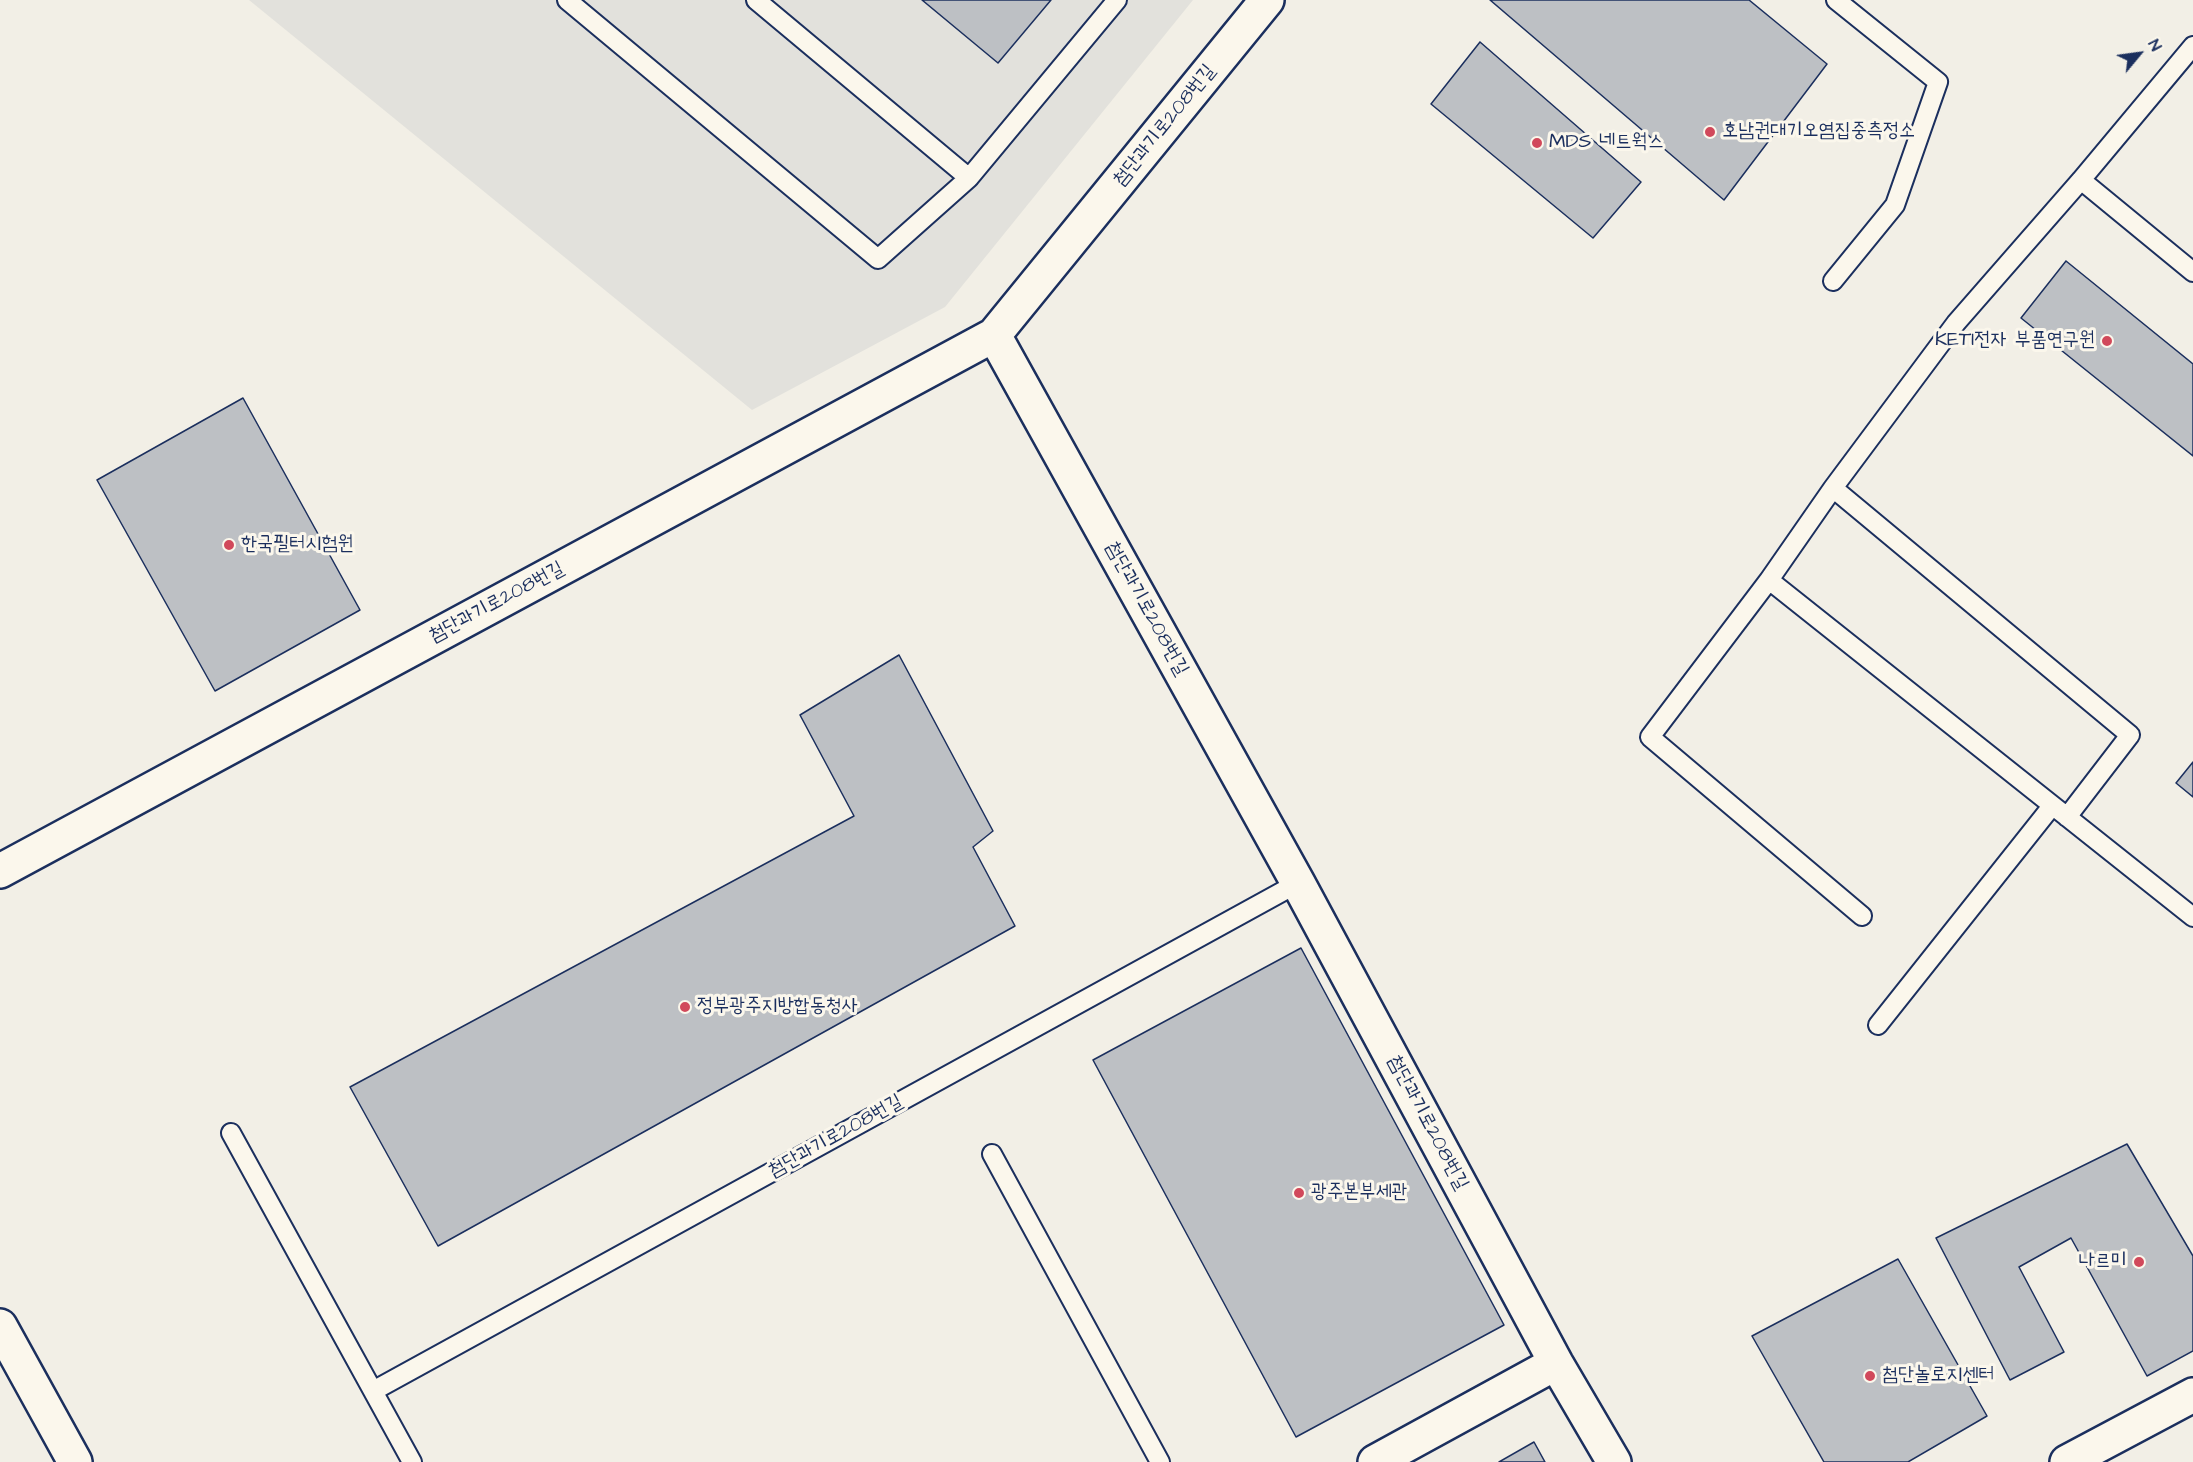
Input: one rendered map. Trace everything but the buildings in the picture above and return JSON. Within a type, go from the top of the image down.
[{"type":"street","name":"첨단과기로208번길","points":[[0,871],[994,335],[1267,0]]},
{"type":"street","name":"첨단과기로208번길","points":[[994,335],[1298,883],[1556,1363],[1614,1462]]},
{"type":"street","points":[[0,1326],[75,1462]]},
{"type":"street","points":[[1375,1462],[1556,1363]]},
{"type":"street","points":[[2067,1462],[2193,1395]]},
{"type":"lane","points":[[567,0],[878,258],[969,178],[1117,0]]},
{"type":"lane","points":[[756,0],[969,178]]},
{"type":"lane","points":[[1833,281],[1895,205],[1938,82],[1836,0]]},
{"type":"lane","points":[[1862,916],[1650,737],[1769,580],[1833,488],[1956,323],[2081,180],[2193,46]]},
{"type":"lane","points":[[2081,180],[2193,272]]},
{"type":"lane","points":[[1833,488],[2130,735],[2067,817]]},
{"type":"lane","points":[[1769,580],[2193,917]]},
{"type":"lane","points":[[1878,1025],[2052,806]]},
{"type":"lane","name":"첨단과기로208번길","points":[[373,1391],[1298,883]]},
{"type":"lane","points":[[231,1132],[412,1462]]},
{"type":"lane","points":[[992,1154],[1160,1462]]},
{"type":"shaded area","points":[[249,0],[1193,0],[945,307],[752,410]]},
{"type":"place","name":"호남권대기오염집중측정소","points":[[1710,132]]},
{"type":"place","name":"MDS 네트웍스","points":[[1537,143]]},
{"type":"place","name":"KETI전자 부품연구원","points":[[2107,341]]},
{"type":"place","name":"한국필터시험원","points":[[229,545]]},
{"type":"place","name":"정부광주지방합동청사","points":[[685,1007]]},
{"type":"place","name":"광주본부세관","points":[[1299,1193]]},
{"type":"place","name":"나르미","points":[[2139,1262]]},
{"type":"place","name":"첨단놀로지센터","points":[[1870,1376]]}]
